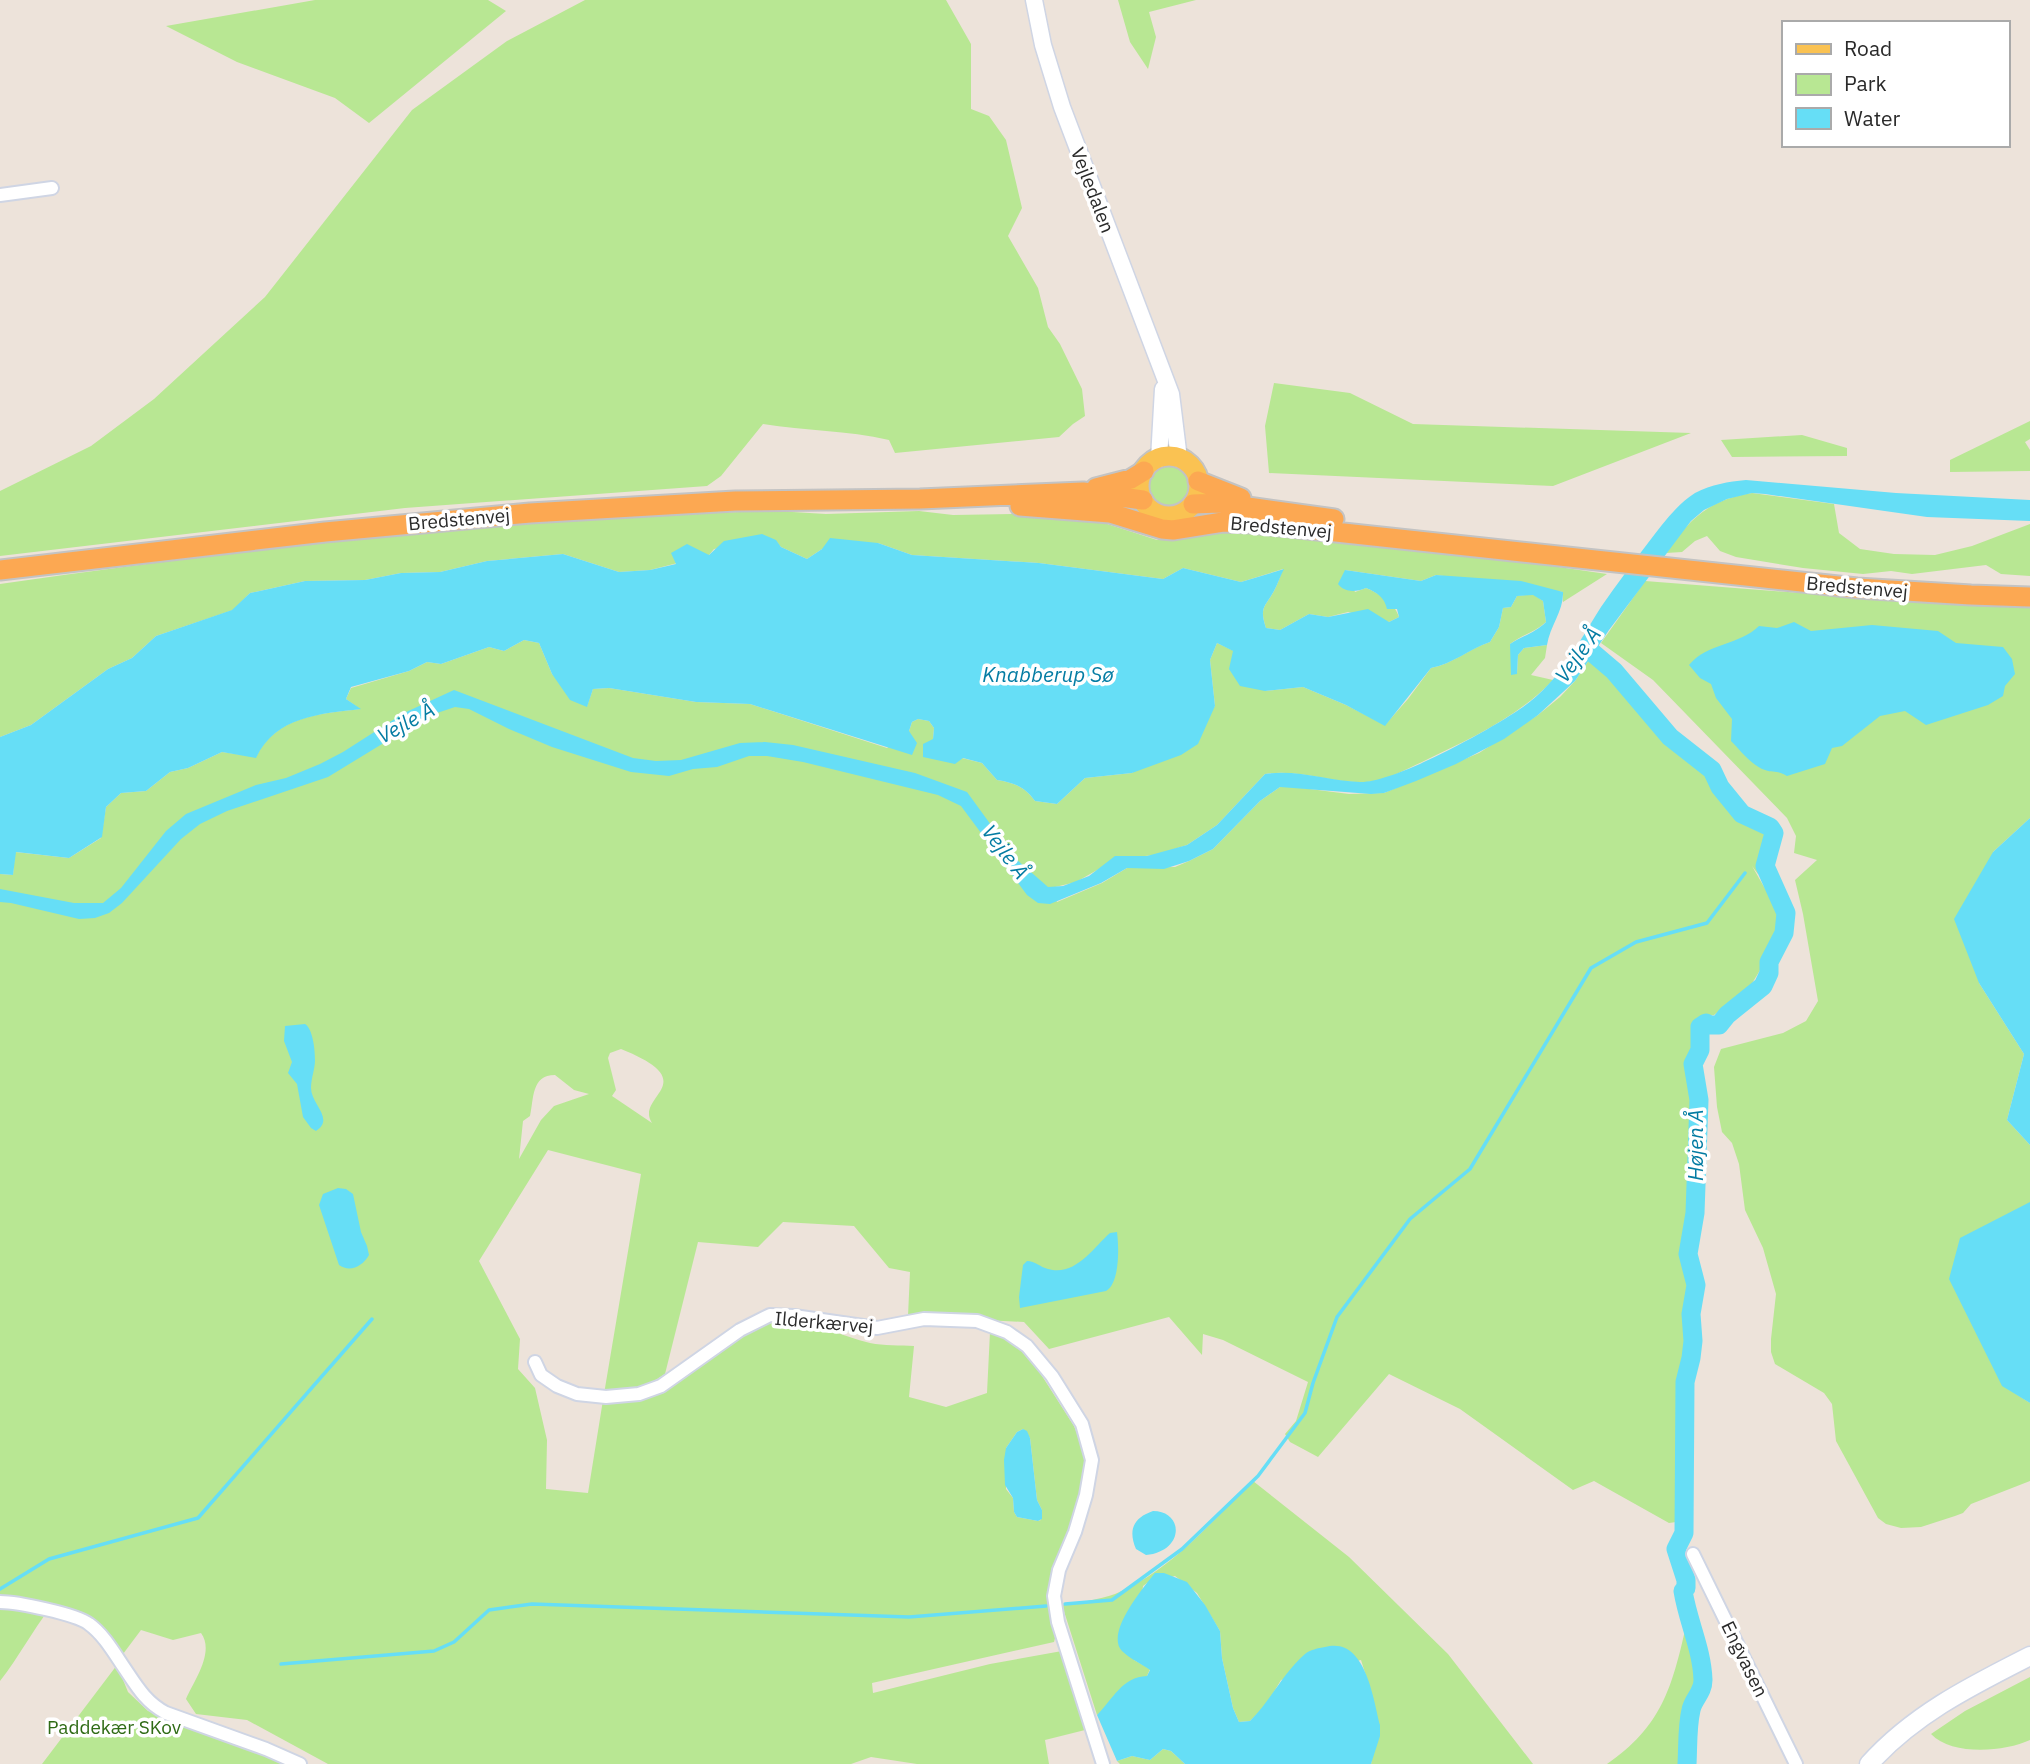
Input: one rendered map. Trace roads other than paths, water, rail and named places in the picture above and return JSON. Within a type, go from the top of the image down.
[{"type":"highway","name":"Bredstenvej","points":[[1083,492],[1131,479],[1161,463]]},
{"type":"highway","name":"Bredstenvej","points":[[1198,481],[1268,508]]},
{"type":"highway","name":"Bredstenvej","points":[[0,570],[285,536],[530,513],[735,501],[920,499],[1083,492],[1143,500]]},
{"type":"highway","name":"Bredstenvej","points":[[920,499],[1098,511],[1161,529],[1242,522],[1602,560]]},
{"type":"highway","name":"Bredstenvej","points":[[1193,504],[1219,503],[1268,508],[1632,564],[1857,588],[2030,597]]},
{"type":"main road","points":[[1161,463],[1193,469],[1198,481],[1199,489],[1193,504],[1183,513],[1164,516],[1152,510],[1143,500],[1139,485],[1161,463]]},
{"type":"main road","points":[[1869,1764],[1911,1724],[1946,1700],[2030,1656]]},
{"type":"street","name":"Vejledalen","points":[[1034,0],[1043,45],[1062,107],[1171,394],[1161,463]]},
{"type":"street","points":[[0,195],[52,188]]},
{"type":"street","name":"Ilderkærvej","points":[[535,1362],[541,1375],[557,1386],[577,1394],[606,1397],[639,1394],[660,1386],[740,1330],[769,1315],[877,1328],[924,1320],[977,1321],[1007,1332],[1027,1346],[1052,1376],[1082,1424],[1091,1460],[1086,1495],[1075,1532],[1059,1570],[1054,1596],[1058,1622],[1103,1764]]},
{"type":"street","name":"Engvasen","points":[[1693,1554],[1796,1764]]},
{"type":"street","points":[[0,1602],[16,1602],[82,1619],[93,1627],[110,1647],[151,1705],[300,1764]]},
{"type":"water","name":"Vejle Å","points":[[1746,480],[1896,493],[2030,500],[2030,521],[1927,517],[1752,493],[1727,499],[1704,510],[1691,521],[1609,630],[1575,681],[1538,715],[1504,739],[1456,764],[1384,793],[1280,787],[1260,801],[1213,849],[1164,869],[1127,868],[1101,883],[1050,904],[1038,903],[1027,895],[961,806],[938,795],[803,762],[767,756],[749,756],[717,767],[693,769],[669,776],[631,772],[552,747],[469,709],[455,707],[428,716],[328,777],[227,811],[200,824],[181,839],[122,903],[109,913],[95,918],[79,919],[0,902],[0,889],[74,903],[103,903],[121,888],[166,831],[186,814],[256,785],[286,778],[320,764],[404,713],[454,690],[633,758],[681,760],[740,743],[765,742],[793,745],[915,773],[967,792],[1015,858],[1048,887],[1063,886],[1089,876],[1115,856],[1147,856],[1187,845],[1217,825],[1265,774],[1301,774],[1360,782],[1376,780],[1419,764],[1490,728],[1523,707],[1548,685],[1576,648],[1618,583],[1664,522],[1682,503],[1708,487]]},
{"type":"water","name":"Knabberup Sø","points":[[762,534],[776,540],[781,547],[807,559],[822,549],[830,538],[878,543],[912,555],[1039,563],[1163,579],[1183,568],[1241,582],[1284,569],[1263,611],[1266,628],[1280,630],[1309,614],[1328,617],[1368,609],[1389,622],[1399,617],[1397,609],[1387,609],[1382,598],[1374,592],[1366,588],[1351,591],[1341,587],[1338,584],[1345,570],[1421,581],[1436,575],[1521,581],[1563,592],[1563,599],[1547,645],[1524,648],[1518,655],[1517,674],[1511,675],[1510,644],[1546,622],[1543,601],[1533,595],[1517,596],[1511,607],[1503,608],[1499,627],[1490,642],[1431,668],[1385,726],[1346,705],[1303,687],[1265,691],[1240,686],[1229,669],[1233,651],[1217,643],[1210,660],[1215,706],[1198,744],[1181,755],[1132,773],[1085,778],[1057,804],[1035,801],[1019,786],[997,780],[982,763],[963,758],[955,764],[923,757],[923,744],[933,739],[934,728],[929,721],[918,719],[912,722],[909,731],[917,743],[912,755],[750,704],[696,702],[609,688],[593,689],[587,707],[570,700],[552,674],[539,643],[524,640],[504,651],[489,647],[441,664],[427,662],[409,671],[351,687],[346,699],[361,709],[315,716],[287,725],[275,733],[256,758],[222,752],[188,768],[170,772],[146,791],[121,793],[106,807],[102,837],[69,858],[16,852],[13,875],[0,874],[0,737],[31,725],[108,669],[132,658],[156,636],[232,610],[250,593],[305,581],[365,580],[401,573],[440,572],[487,561],[563,554],[619,572],[650,570],[676,564],[671,553],[687,544],[709,555],[724,541]]},
{"type":"water","points":[[1794,622],[1811,631],[1872,625],[1938,631],[1956,643],[2003,647],[2012,659],[2015,674],[2005,686],[2003,696],[1988,705],[1926,725],[1905,711],[1880,716],[1842,746],[1832,748],[1825,764],[1787,776],[1755,765],[1731,741],[1732,719],[1716,698],[1711,684],[1700,678],[1689,665],[1705,652],[1743,637],[1759,626],[1777,628]]},
{"type":"water","points":[[2030,818],[2030,1145],[2007,1120],[2024,1054],[1979,983],[1954,919],[1993,852]]},
{"type":"water","points":[[305,1024],[312,1035],[315,1051],[312,1094],[323,1116],[321,1126],[316,1131],[303,1117],[297,1084],[288,1073],[292,1062],[284,1041],[285,1026]]},
{"type":"water","points":[[338,1188],[353,1194],[369,1255],[360,1265],[352,1268],[339,1265],[319,1205],[323,1194]]},
{"type":"water","points":[[2030,1202],[2030,1403],[2002,1386],[1949,1279],[1960,1238]]},
{"type":"water","points":[[1117,1232],[1116,1273],[1111,1287],[1106,1291],[1020,1308],[1023,1265],[1027,1261],[1048,1269],[1067,1269],[1083,1260],[1110,1233]]},
{"type":"water","points":[[1023,1429],[1030,1438],[1037,1500],[1042,1510],[1042,1519],[1038,1521],[1017,1517],[1013,1498],[1005,1485],[1006,1448],[1017,1432]]},
{"type":"water","points":[[1153,1511],[1170,1517],[1176,1532],[1168,1546],[1159,1552],[1146,1555],[1136,1549],[1132,1536],[1137,1521]]},
{"type":"water","points":[[1155,1573],[1164,1573],[1187,1582],[1220,1631],[1222,1658],[1233,1708],[1239,1722],[1250,1721],[1297,1661],[1307,1653],[1320,1648],[1339,1646],[1349,1651],[1365,1671],[1380,1725],[1380,1736],[1371,1764],[1185,1764],[1171,1751],[1163,1749],[1150,1760],[1132,1756],[1117,1761],[1097,1715],[1124,1685],[1138,1677],[1147,1676],[1150,1670],[1122,1651],[1118,1643],[1118,1633],[1128,1611]]},
{"type":"waterway","name":"Højen Å","points":[[1587,648],[1614,671],[1670,737],[1712,770],[1720,787],[1742,814],[1770,827],[1774,833],[1765,866],[1786,913],[1784,933],[1769,962],[1769,973],[1763,986],[1727,1015],[1719,1025],[1706,1023],[1700,1027],[1700,1050],[1693,1064],[1699,1100],[1695,1213],[1688,1254],[1696,1285],[1691,1314],[1693,1341],[1685,1382],[1684,1533],[1676,1549],[1686,1580],[1686,1588],[1683,1591],[1700,1657],[1703,1680],[1692,1706],[1687,1764]]},
{"type":"waterway","points":[[1065,1604],[1112,1600],[1182,1549],[1258,1476],[1305,1413],[1337,1317],[1410,1219],[1470,1169],[1591,968],[1636,942],[1707,923],[1745,873]]},
{"type":"waterway","points":[[0,1589],[49,1559],[198,1518],[372,1319]]},
{"type":"waterway","points":[[281,1664],[434,1651],[454,1642],[489,1610],[532,1604],[909,1617],[1046,1606]]},
{"type":"park label","name":"Paddekær SKov","points":[[114,1727]]}]
